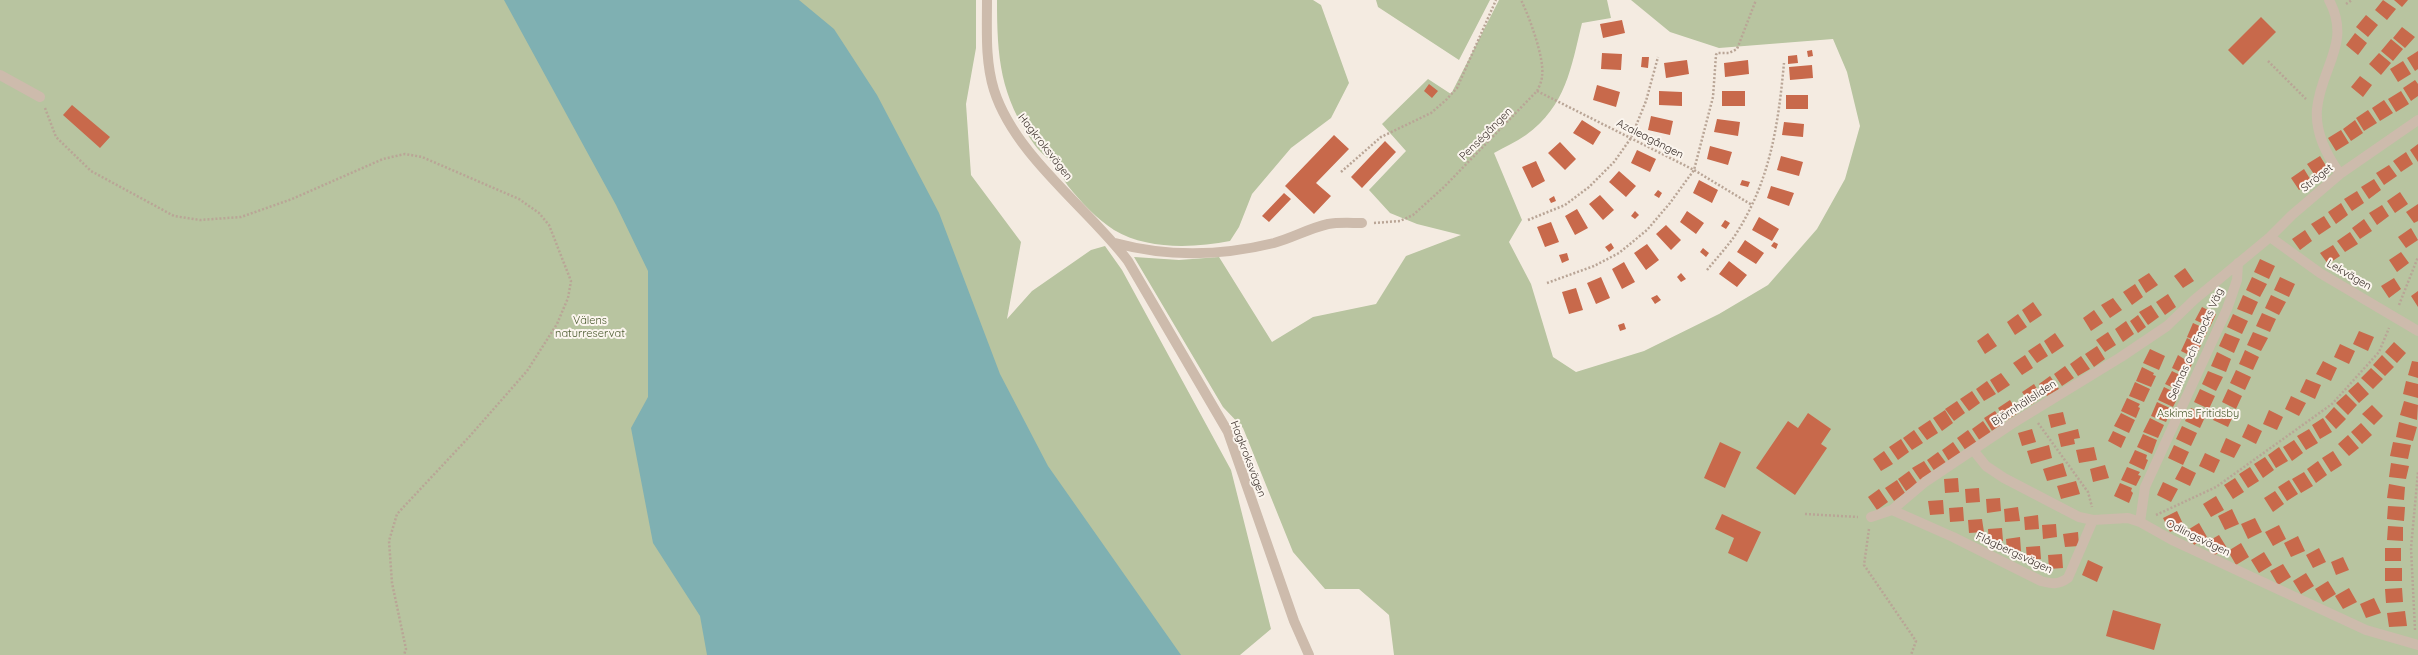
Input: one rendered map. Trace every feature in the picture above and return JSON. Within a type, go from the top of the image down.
[{"type":"street","name":"Hagkroksvägen","points":[[987,0],[987,32],[990,72],[994,89],[1005,114],[1034,156],[1095,226],[1115,243],[1128,261],[1228,432],[1294,620],[1309,655]]},
{"type":"street","points":[[2329,0],[2336,12],[2338,27],[2337,47],[2323,80],[2317,110],[2323,144],[2340,174]]},
{"type":"street","points":[[0,75],[40,96]]},
{"type":"street","name":"Ströget","points":[[2238,263],[2270,237],[2292,214],[2340,174],[2418,120]]},
{"type":"street","name":"Hagkroksvägen","points":[[1115,243],[1144,251],[1166,253],[1206,252],[1274,243],[1329,224],[1362,223]]},
{"type":"street","name":"Lekvägen","points":[[2270,237],[2320,273],[2394,315],[2418,331]]},
{"type":"street","name":"Björnhällsliden","points":[[1871,517],[1892,510],[1925,482],[1974,452],[2031,412],[2151,338],[2238,263]]},
{"type":"street","name":"Selmas och Enocks Väg","points":[[2140,522],[2141,502],[2145,487],[2227,309],[2237,280],[2238,263]]},
{"type":"street","name":"Odlingsvägen","points":[[1974,452],[1986,466],[2004,478],[2079,517],[2093,520],[2128,518],[2140,522],[2172,540],[2366,630],[2417,645]]},
{"type":"street","name":"Flågbergsvägen","points":[[1892,510],[1953,537],[2041,581],[2052,584],[2060,583],[2068,578],[2093,520]]},
{"type":"path","points":[[1341,172],[1381,137],[1431,113],[1457,88],[1496,0]]},
{"type":"path","points":[[1521,0],[1533,28],[1540,59],[1543,76],[1538,91]]},
{"type":"path","points":[[1547,282],[1594,266],[1619,253],[1647,230],[1670,203],[1694,170],[1713,97],[1716,55],[1717,53],[1729,53],[1737,49],[1756,0]]},
{"type":"path","points":[[1528,220],[1565,205],[1589,187],[1614,162],[1631,138],[1646,101],[1658,57]]},
{"type":"path","points":[[2268,61],[2317,110]]},
{"type":"path","points":[[1707,270],[1734,237],[1752,205],[1768,168],[1777,130],[1784,64]]},
{"type":"path","name":"Azaleagången","points":[[1538,91],[1694,170],[1752,205]]},
{"type":"path","name":"Penségången","points":[[1362,223],[1388,223],[1400,221],[1413,215],[1450,182],[1538,91]]},
{"type":"path","points":[[40,96],[56,137],[91,171],[174,216],[200,220],[241,217],[292,200],[383,159],[405,154],[422,157],[518,199],[539,213],[549,225],[571,281],[568,298],[557,324],[527,371],[469,437],[397,514],[389,541],[392,583],[406,649],[404,655]]},
{"type":"path","points":[[2140,522],[2216,486],[2332,404],[2379,352],[2418,257]]},
{"type":"path","points":[[2031,412],[2088,492],[2094,512],[2093,520]]},
{"type":"path","points":[[2417,645],[2410,548],[2418,472]]},
{"type":"path","points":[[1805,514],[1871,517],[1864,565],[1916,641],[1911,655]]},
{"type":"green space","name":"Välens naturreservat","points":[[0,0],[976,0],[976,48],[966,104],[971,175],[1021,242],[1007,319],[1032,291],[1091,250],[1105,246],[1122,270],[1231,470],[1271,629],[1240,655],[0,655]]},
{"type":"green space","points":[[997,0],[1313,0],[1321,5],[1349,83],[1331,118],[1291,148],[1252,194],[1239,227],[1230,241],[1201,245],[1171,246],[1141,241],[1127,237],[1114,230],[1090,210],[1068,186],[1057,168],[1036,147],[1023,126],[1007,92],[1003,75],[998,40]]},
{"type":"green space","points":[[1376,0],[1490,0],[1459,60],[1378,7]]},
{"type":"green space","name":"Askims Fritidsby","points":[[1499,0],[1607,0],[1611,18],[1582,23],[1565,85],[1550,112],[1526,135],[1494,153],[1522,220],[1509,242],[1531,284],[1553,357],[1576,372],[1644,351],[1719,314],[1768,285],[1817,229],[1845,179],[1860,126],[1847,72],[1833,39],[1719,48],[1670,32],[1631,0],[2418,0],[2418,655],[1394,655],[1389,615],[1359,589],[1325,589],[1293,552],[1243,428],[1223,407],[1134,257],[1179,260],[1219,257],[1272,342],[1313,317],[1376,304],[1406,256],[1461,235],[1417,224],[1390,213],[1369,190],[1406,151],[1382,124],[1428,79],[1451,94]]},
{"type":"water","points":[[504,0],[799,0],[834,29],[877,95],[939,213],[1000,374],[1048,466],[1181,655],[707,655],[700,616],[653,543],[631,428],[648,397],[648,271],[616,205]]},
{"type":"building","points":[[2383,0],[2396,9],[2387,20],[2375,10]]},
{"type":"building","points":[[2394,0],[2408,0],[2402,7]]},
{"type":"building","points":[[2366,15],[2378,25],[2368,37],[2356,27]]},
{"type":"building","points":[[2261,17],[2276,32],[2243,65],[2228,50]]},
{"type":"building","points":[[1622,20],[1625,33],[1603,38],[1600,24]]},
{"type":"building","points":[[2402,27],[2415,37],[2405,48],[2393,38]]},
{"type":"building","points":[[2355,33],[2367,43],[2358,55],[2346,45]]},
{"type":"building","points":[[2391,39],[2403,49],[2393,61],[2381,51]]},
{"type":"building","points":[[1812,50],[1813,56],[1808,57],[1807,51]]},
{"type":"building","points":[[2418,51],[2418,69],[2415,71],[2407,58]]},
{"type":"building","points":[[1602,53],[1622,54],[1621,70],[1601,69]]},
{"type":"building","points":[[2379,53],[2391,63],[2381,75],[2369,64]]},
{"type":"building","points":[[1797,55],[1798,63],[1788,64],[1788,56]]},
{"type":"building","points":[[1642,57],[1649,57],[1648,68],[1641,67]]},
{"type":"building","points":[[1687,60],[1689,74],[1666,78],[1664,63]]},
{"type":"building","points":[[1748,60],[1749,74],[1725,77],[1724,63]]},
{"type":"building","points":[[2403,61],[2411,74],[2398,82],[2390,69]]},
{"type":"building","points":[[1812,65],[1813,78],[1790,80],[1789,67]]},
{"type":"building","points":[[2360,76],[2372,85],[2363,97],[2351,87]]},
{"type":"building","points":[[2415,80],[2418,84],[2418,96],[2411,101],[2403,88]]},
{"type":"building","points":[[1429,84],[1438,91],[1432,98],[1424,91]]},
{"type":"building","points":[[1597,85],[1620,92],[1616,107],[1593,100]]},
{"type":"building","points":[[1659,91],[1682,92],[1682,106],[1659,105]]},
{"type":"building","points":[[1722,91],[1745,91],[1745,106],[1722,106]]},
{"type":"building","points":[[2401,91],[2409,104],[2396,112],[2388,99]]},
{"type":"building","points":[[1786,95],[1808,95],[1808,109],[1786,109]]},
{"type":"building","points":[[2384,100],[2393,113],[2380,121],[2372,108]]},
{"type":"building","points":[[72,105],[110,137],[100,148],[63,115]]},
{"type":"building","points":[[2368,110],[2377,123],[2364,131],[2356,118]]},
{"type":"building","points":[[1651,116],[1673,121],[1670,135],[1648,130]]},
{"type":"building","points":[[1717,119],[1740,122],[1738,136],[1714,132]]},
{"type":"building","points":[[1582,120],[1601,132],[1593,145],[1573,133]]},
{"type":"building","points":[[2355,120],[2363,133],[2351,141],[2343,129]]},
{"type":"building","points":[[1784,122],[1804,124],[1803,137],[1782,135]]},
{"type":"building","points":[[2341,130],[2349,143],[2336,151],[2328,138]]},
{"type":"building","points":[[1334,135],[1349,149],[1316,183],[1331,196],[1314,214],[1285,186]]},
{"type":"building","points":[[1385,141],[1396,152],[1362,188],[1351,177]]},
{"type":"building","points":[[1560,142],[1576,159],[1565,170],[1548,153]]},
{"type":"building","points":[[2418,144],[2418,162],[2410,150]]},
{"type":"building","points":[[1710,146],[1732,152],[1728,165],[1707,159]]},
{"type":"building","points":[[1637,150],[1656,159],[1650,172],[1631,163]]},
{"type":"building","points":[[2406,152],[2413,164],[2401,172],[2393,161]]},
{"type":"building","points":[[1781,156],[1803,162],[1799,176],[1777,170]]},
{"type":"building","points":[[2320,156],[2328,169],[2316,177],[2307,164]]},
{"type":"building","points":[[1536,161],[1545,181],[1532,188],[1522,167]]},
{"type":"building","points":[[2389,165],[2397,176],[2384,185],[2376,173]]},
{"type":"building","points":[[2304,169],[2312,182],[2299,190],[2291,178]]},
{"type":"building","points":[[1619,171],[1636,186],[1626,197],[1609,182]]},
{"type":"building","points":[[2374,179],[2381,190],[2369,199],[2361,187]]},
{"type":"building","points":[[1699,180],[1718,190],[1712,203],[1693,193]]},
{"type":"building","points":[[1742,180],[1750,182],[1748,187],[1740,185]]},
{"type":"building","points":[[1771,186],[1794,193],[1789,206],[1767,198]]},
{"type":"building","points":[[1658,190],[1662,193],[1659,198],[1654,195]]},
{"type":"building","points":[[2357,191],[2364,203],[2352,211],[2344,199]]},
{"type":"building","points":[[2400,192],[2408,204],[2395,213],[2387,201]]},
{"type":"building","points":[[1284,193],[1291,199],[1269,222],[1262,216]]},
{"type":"building","points":[[1600,195],[1614,210],[1603,220],[1589,204]]},
{"type":"building","points":[[1554,196],[1556,201],[1551,203],[1549,199]]},
{"type":"building","points":[[2341,203],[2348,215],[2336,224],[2328,212]]},
{"type":"building","points":[[2418,204],[2418,221],[2414,223],[2406,212]]},
{"type":"building","points":[[2382,205],[2389,216],[2377,225],[2369,213]]},
{"type":"building","points":[[1577,209],[1588,228],[1575,235],[1565,216]]},
{"type":"building","points":[[1635,211],[1639,215],[1635,219],[1631,216]]},
{"type":"building","points":[[1687,211],[1704,223],[1696,234],[1680,222]]},
{"type":"building","points":[[2324,216],[2331,227],[2319,235],[2311,224]]},
{"type":"building","points":[[1759,217],[1779,229],[1772,241],[1752,230]]},
{"type":"building","points":[[2364,219],[2372,231],[2360,239],[2352,228]]},
{"type":"building","points":[[1725,220],[1730,223],[1726,229],[1721,226]]},
{"type":"building","points":[[1551,222],[1559,242],[1545,247],[1537,227]]},
{"type":"building","points":[[1666,225],[1681,240],[1671,250],[1656,234]]},
{"type":"building","points":[[2411,228],[2418,240],[2406,248],[2398,237]]},
{"type":"building","points":[[2305,230],[2312,241],[2300,250],[2292,239]]},
{"type":"building","points":[[2350,232],[2358,244],[2345,252],[2337,241]]},
{"type":"building","points":[[1745,240],[1764,253],[1756,264],[1737,252]]},
{"type":"building","points":[[1774,242],[1778,244],[1776,249],[1771,246]]},
{"type":"building","points":[[1611,243],[1614,248],[1609,252],[1605,247]]},
{"type":"building","points":[[1647,244],[1659,260],[1646,270],[1634,253]]},
{"type":"building","points":[[2333,245],[2340,256],[2328,264],[2320,253]]},
{"type":"building","points":[[1703,248],[1709,253],[1706,257],[1700,252]]},
{"type":"building","points":[[2401,252],[2409,263],[2397,272],[2389,260]]},
{"type":"building","points":[[1567,253],[1569,260],[1562,263],[1559,255]]},
{"type":"building","points":[[2260,259],[2275,266],[2269,279],[2254,272]]},
{"type":"building","points":[[1729,261],[1747,275],[1737,287],[1719,274]]},
{"type":"building","points":[[1624,262],[1635,282],[1622,289],[1612,269]]},
{"type":"building","points":[[2185,268],[2194,281],[2183,288],[2174,276]]},
{"type":"building","points":[[1681,273],[1686,279],[1681,282],[1677,277]]},
{"type":"building","points":[[2149,273],[2158,285],[2146,293],[2138,280]]},
{"type":"building","points":[[1601,277],[1610,298],[1596,304],[1587,283]]},
{"type":"building","points":[[2252,277],[2267,284],[2260,297],[2246,290]]},
{"type":"building","points":[[2280,277],[2295,284],[2289,297],[2274,290]]},
{"type":"building","points":[[2394,278],[2401,289],[2389,298],[2381,286]]},
{"type":"building","points":[[2135,284],[2143,297],[2132,305],[2123,292]]},
{"type":"building","points":[[1576,288],[1583,310],[1569,314],[1562,292]]},
{"type":"building","points":[[2418,291],[2418,307],[2411,296]]},
{"type":"building","points":[[2168,294],[2176,307],[2165,315],[2156,302]]},
{"type":"building","points":[[1657,295],[1661,300],[1655,304],[1651,298]]},
{"type":"building","points":[[2243,295],[2258,302],[2252,315],[2237,309]]},
{"type":"building","points":[[2271,295],[2286,302],[2279,315],[2265,308]]},
{"type":"building","points":[[2113,298],[2122,310],[2110,318],[2101,305]]},
{"type":"building","points":[[2033,302],[2042,315],[2030,323],[2022,310]]},
{"type":"building","points":[[2151,305],[2159,317],[2148,325],[2139,312]]},
{"type":"building","points":[[2202,307],[2216,314],[2210,327],[2195,320]]},
{"type":"building","points":[[2094,310],[2103,323],[2091,331],[2083,318]]},
{"type":"building","points":[[2262,313],[2276,319],[2270,332],[2256,326]]},
{"type":"building","points":[[2018,314],[2027,327],[2015,335],[2007,322]]},
{"type":"building","points":[[2233,314],[2248,321],[2242,334],[2227,327]]},
{"type":"building","points":[[2138,315],[2146,327],[2138,333],[2130,321]]},
{"type":"building","points":[[2126,321],[2134,334],[2123,342],[2115,329]]},
{"type":"building","points":[[1624,323],[1626,329],[1620,331],[1618,325]]},
{"type":"building","points":[[2193,323],[2208,330],[2202,343],[2187,337]]},
{"type":"building","points":[[2359,331],[2374,337],[2368,351],[2353,344]]},
{"type":"building","points":[[2108,332],[2116,345],[2105,352],[2096,340]]},
{"type":"building","points":[[2253,332],[2268,338],[2261,351],[2247,345]]},
{"type":"building","points":[[1988,333],[1997,346],[1985,354],[1977,341]]},
{"type":"building","points":[[2055,333],[2064,346],[2052,354],[2044,341]]},
{"type":"building","points":[[2225,333],[2240,339],[2234,353],[2219,346]]},
{"type":"building","points":[[2187,338],[2201,345],[2195,358],[2181,351]]},
{"type":"building","points":[[2394,342],[2406,353],[2397,363],[2385,352]]},
{"type":"building","points":[[2040,343],[2048,356],[2037,363],[2028,351]]},
{"type":"building","points":[[2340,344],[2355,351],[2349,364],[2334,357]]},
{"type":"building","points":[[2097,346],[2105,359],[2094,367],[2085,354]]},
{"type":"building","points":[[2150,349],[2165,356],[2159,370],[2143,363]]},
{"type":"building","points":[[2245,350],[2259,357],[2253,370],[2239,364]]},
{"type":"building","points":[[2217,352],[2231,359],[2226,372],[2211,366]]},
{"type":"building","points":[[2025,355],[2033,368],[2022,375],[2013,363]]},
{"type":"building","points":[[2178,355],[2192,364],[2187,375],[2172,368]]},
{"type":"building","points":[[2382,355],[2394,367],[2385,376],[2373,365]]},
{"type":"building","points":[[2081,356],[2090,369],[2078,376],[2070,364]]},
{"type":"building","points":[[2323,361],[2337,368],[2331,381],[2316,374]]},
{"type":"building","points":[[2412,361],[2418,362],[2418,378],[2408,375]]},
{"type":"building","points":[[2065,366],[2074,378],[2062,386],[2054,374]]},
{"type":"building","points":[[2142,367],[2154,373],[2153,375],[2156,376],[2151,387],[2136,381]]},
{"type":"building","points":[[2371,368],[2383,379],[2373,389],[2361,378]]},
{"type":"building","points":[[2236,370],[2251,377],[2245,390],[2230,383]]},
{"type":"building","points":[[2172,371],[2184,377],[2180,391],[2165,384]]},
{"type":"building","points":[[2208,371],[2223,377],[2216,391],[2202,384]]},
{"type":"building","points":[[2001,373],[2010,385],[1998,393],[1990,380]]},
{"type":"building","points":[[2050,376],[2059,389],[2047,396],[2039,384]]},
{"type":"building","points":[[2306,379],[2321,385],[2315,399],[2300,392]]},
{"type":"building","points":[[1987,381],[1996,394],[1984,401],[1976,389]]},
{"type":"building","points":[[2406,381],[2418,384],[2418,398],[2403,394]]},
{"type":"building","points":[[2135,382],[2150,389],[2144,402],[2129,396]]},
{"type":"building","points":[[2358,382],[2369,394],[2359,403],[2348,391]]},
{"type":"building","points":[[2034,384],[2042,397],[2031,405],[2022,392]]},
{"type":"building","points":[[2164,387],[2176,393],[2175,395],[2178,397],[2173,407],[2158,400]]},
{"type":"building","points":[[2200,389],[2215,396],[2209,409],[2194,402]]},
{"type":"building","points":[[2228,389],[2242,396],[2236,409],[2222,402]]},
{"type":"building","points":[[1972,391],[1980,403],[1969,411],[1960,399]]},
{"type":"building","points":[[2346,394],[2357,405],[2348,415],[2336,403]]},
{"type":"building","points":[[2291,396],[2306,403],[2299,416],[2285,409]]},
{"type":"building","points":[[2127,398],[2140,404],[2136,418],[2121,411]]},
{"type":"building","points":[[2010,400],[2018,413],[2006,421],[1998,408]]},
{"type":"building","points":[[1957,401],[1965,413],[1954,421],[1945,409]]},
{"type":"building","points":[[2404,401],[2418,405],[2417,420],[2400,415]]},
{"type":"building","points":[[2157,402],[2172,409],[2166,422],[2151,416]]},
{"type":"building","points":[[2372,405],[2383,416],[2374,425],[2362,414]]},
{"type":"building","points":[[2219,407],[2234,414],[2228,427],[2213,420]]},
{"type":"building","points":[[2334,407],[2346,419],[2336,429],[2325,417]]},
{"type":"building","points":[[2191,408],[2206,415],[2200,428],[2185,421]]},
{"type":"building","points":[[1945,410],[1953,423],[1942,431],[1933,418]]},
{"type":"building","points":[[2269,410],[2283,417],[2277,430],[2263,424]]},
{"type":"building","points":[[1995,411],[2004,423],[1992,431],[1984,418]]},
{"type":"building","points":[[2063,412],[2066,424],[2051,428],[2048,415]]},
{"type":"building","points":[[1808,413],[1831,429],[1821,444],[1827,448],[1795,495],[1756,468],[1788,421],[1798,428]]},
{"type":"building","points":[[2121,413],[2135,420],[2129,433],[2114,426]]},
{"type":"building","points":[[2150,418],[2164,425],[2158,438],[2143,432]]},
{"type":"building","points":[[2323,418],[2332,432],[2320,439],[2312,425]]},
{"type":"building","points":[[1930,420],[1938,433],[1927,440],[1918,428]]},
{"type":"building","points":[[1983,421],[1992,434],[1980,441],[1972,429]]},
{"type":"building","points":[[2399,422],[2417,427],[2413,441],[2396,437]]},
{"type":"building","points":[[2361,423],[2372,435],[2362,444],[2351,432]]},
{"type":"building","points":[[2248,424],[2262,431],[2256,444],[2242,437]]},
{"type":"building","points":[[2182,426],[2197,433],[2191,446],[2176,439]]},
{"type":"building","points":[[2032,429],[2036,442],[2022,446],[2018,433]]},
{"type":"building","points":[[2078,429],[2080,438],[2074,439],[2075,444],[2061,447],[2058,434]]},
{"type":"building","points":[[2309,429],[2318,443],[2306,450],[2297,436]]},
{"type":"building","points":[[1914,430],[1923,443],[1912,450],[1903,438]]},
{"type":"building","points":[[1968,430],[1977,443],[1966,451],[1957,438]]},
{"type":"building","points":[[2113,431],[2126,437],[2121,448],[2108,441]]},
{"type":"building","points":[[2143,434],[2157,440],[2152,454],[2137,447]]},
{"type":"building","points":[[2348,435],[2359,448],[2349,456],[2338,444]]},
{"type":"building","points":[[2226,438],[2241,445],[2234,458],[2220,452]]},
{"type":"building","points":[[1901,439],[1909,452],[1898,460],[1889,447]]},
{"type":"building","points":[[2294,440],[2303,453],[2292,461],[2283,447]]},
{"type":"building","points":[[1720,442],[1741,452],[1725,488],[1704,478]]},
{"type":"building","points":[[1953,442],[1962,455],[1950,463],[1942,450]]},
{"type":"building","points":[[2393,442],[2411,445],[2408,459],[2390,456]]},
{"type":"building","points":[[2049,445],[2052,458],[2031,464],[2027,451]]},
{"type":"building","points":[[2174,445],[2189,452],[2183,465],[2168,458]]},
{"type":"building","points":[[2094,447],[2097,460],[2079,463],[2076,450]]},
{"type":"building","points":[[2279,447],[2288,461],[2276,468],[2268,455]]},
{"type":"building","points":[[2135,450],[2147,455],[2146,459],[2148,460],[2144,470],[2129,463]]},
{"type":"building","points":[[1884,451],[1893,464],[1881,471],[1873,459]]},
{"type":"building","points":[[2333,451],[2342,465],[2331,472],[2322,458]]},
{"type":"building","points":[[1938,452],[1947,464],[1935,472],[1927,460]]},
{"type":"building","points":[[2205,453],[2220,460],[2214,473],[2199,466]]},
{"type":"building","points":[[2265,457],[2274,470],[2263,478],[2254,464]]},
{"type":"building","points":[[1924,461],[1932,473],[1921,481],[1912,468]]},
{"type":"building","points":[[2318,461],[2327,475],[2316,483],[2307,469]]},
{"type":"building","points":[[2063,463],[2067,476],[2047,481],[2043,469]]},
{"type":"building","points":[[2391,463],[2409,466],[2406,479],[2389,477]]},
{"type":"building","points":[[2105,465],[2109,478],[2093,482],[2090,469]]},
{"type":"building","points":[[2182,466],[2196,473],[2190,486],[2175,479]]},
{"type":"building","points":[[2127,467],[2140,472],[2138,475],[2141,476],[2136,486],[2121,480]]},
{"type":"building","points":[[2250,467],[2259,481],[2248,488],[2239,474]]},
{"type":"building","points":[[1909,471],[1918,484],[1906,491],[1898,479]]},
{"type":"building","points":[[2304,472],[2313,486],[2301,493],[2292,479]]},
{"type":"building","points":[[1958,478],[1959,492],[1945,493],[1944,479]]},
{"type":"building","points":[[2235,478],[2244,492],[2233,499],[2224,485]]},
{"type":"building","points":[[1897,480],[1905,493],[1894,501],[1885,488]]},
{"type":"building","points":[[2289,480],[2298,494],[2287,501],[2278,487]]},
{"type":"building","points":[[2076,481],[2080,494],[2061,499],[2057,486]]},
{"type":"building","points":[[2163,482],[2178,489],[2171,502],[2157,495]]},
{"type":"building","points":[[2120,483],[2132,488],[2131,491],[2133,493],[2129,503],[2114,496]]},
{"type":"building","points":[[2389,484],[2405,487],[2404,500],[2387,498]]},
{"type":"building","points":[[1979,488],[1980,502],[1966,503],[1965,489]]},
{"type":"building","points":[[1879,489],[1888,502],[1877,510],[1868,497]]},
{"type":"building","points":[[2275,491],[2284,504],[2273,512],[2264,498]]},
{"type":"building","points":[[2216,496],[2224,510],[2211,517],[2203,504]]},
{"type":"building","points":[[2000,498],[2001,511],[1987,513],[1986,499]]},
{"type":"building","points":[[1943,500],[1944,514],[1930,515],[1928,501]]},
{"type":"building","points":[[2388,506],[2405,507],[2404,521],[2387,519]]},
{"type":"building","points":[[1963,507],[1964,521],[1950,522],[1949,508]]},
{"type":"building","points":[[2018,507],[2020,521],[2005,522],[2004,509]]},
{"type":"building","points":[[2232,509],[2239,524],[2225,530],[2218,516]]},
{"type":"building","points":[[2177,511],[2184,526],[2170,532],[2163,518]]},
{"type":"building","points":[[1722,514],[1761,532],[1747,562],[1728,553],[1734,538],[1715,529]]},
{"type":"building","points":[[2038,515],[2039,529],[2025,530],[2024,517]]},
{"type":"building","points":[[2255,518],[2262,532],[2248,539],[2241,524]]},
{"type":"building","points":[[1982,519],[1984,532],[1969,533],[1968,520]]},
{"type":"building","points":[[2199,523],[2207,537],[2194,545],[2186,531]]},
{"type":"building","points":[[2056,524],[2057,537],[2043,539],[2042,525]]},
{"type":"building","points":[[2279,525],[2286,539],[2273,546],[2265,532]]},
{"type":"building","points":[[2388,526],[2403,527],[2403,541],[2387,540]]},
{"type":"building","points":[[2002,528],[2003,541],[1989,543],[1988,529]]},
{"type":"building","points":[[2078,532],[2079,546],[2065,547],[2063,534]]},
{"type":"building","points":[[2219,535],[2227,548],[2213,556],[2205,543]]},
{"type":"building","points":[[2298,536],[2305,551],[2291,557],[2284,543]]},
{"type":"building","points":[[2020,537],[2021,551],[2007,552],[2006,539]]},
{"type":"building","points":[[2241,543],[2249,557],[2236,565],[2228,551]]},
{"type":"building","points":[[2040,546],[2041,559],[2027,561],[2026,547]]},
{"type":"building","points":[[2319,548],[2326,562],[2313,568],[2306,555]]},
{"type":"building","points":[[2385,548],[2401,548],[2401,561],[2385,561]]},
{"type":"building","points":[[2264,552],[2272,565],[2259,573],[2251,560]]},
{"type":"building","points":[[2062,554],[2063,568],[2049,569],[2048,555]]},
{"type":"building","points":[[2343,557],[2349,570],[2336,575],[2331,562]]},
{"type":"building","points":[[2088,560],[2103,567],[2097,582],[2082,575]]},
{"type":"building","points":[[2283,564],[2291,577],[2278,585],[2270,571]]},
{"type":"building","points":[[2385,568],[2402,568],[2402,581],[2385,581]]},
{"type":"building","points":[[2306,573],[2314,586],[2301,594],[2293,581]]},
{"type":"building","points":[[2328,581],[2336,594],[2323,602],[2315,589]]},
{"type":"building","points":[[2349,588],[2357,602],[2343,609],[2335,596]]},
{"type":"building","points":[[2402,588],[2403,602],[2386,603],[2385,589]]},
{"type":"building","points":[[2374,598],[2381,613],[2366,618],[2360,604]]},
{"type":"building","points":[[2113,610],[2161,624],[2154,650],[2106,636]]},
{"type":"building","points":[[2405,611],[2407,626],[2389,627],[2387,613]]}]
